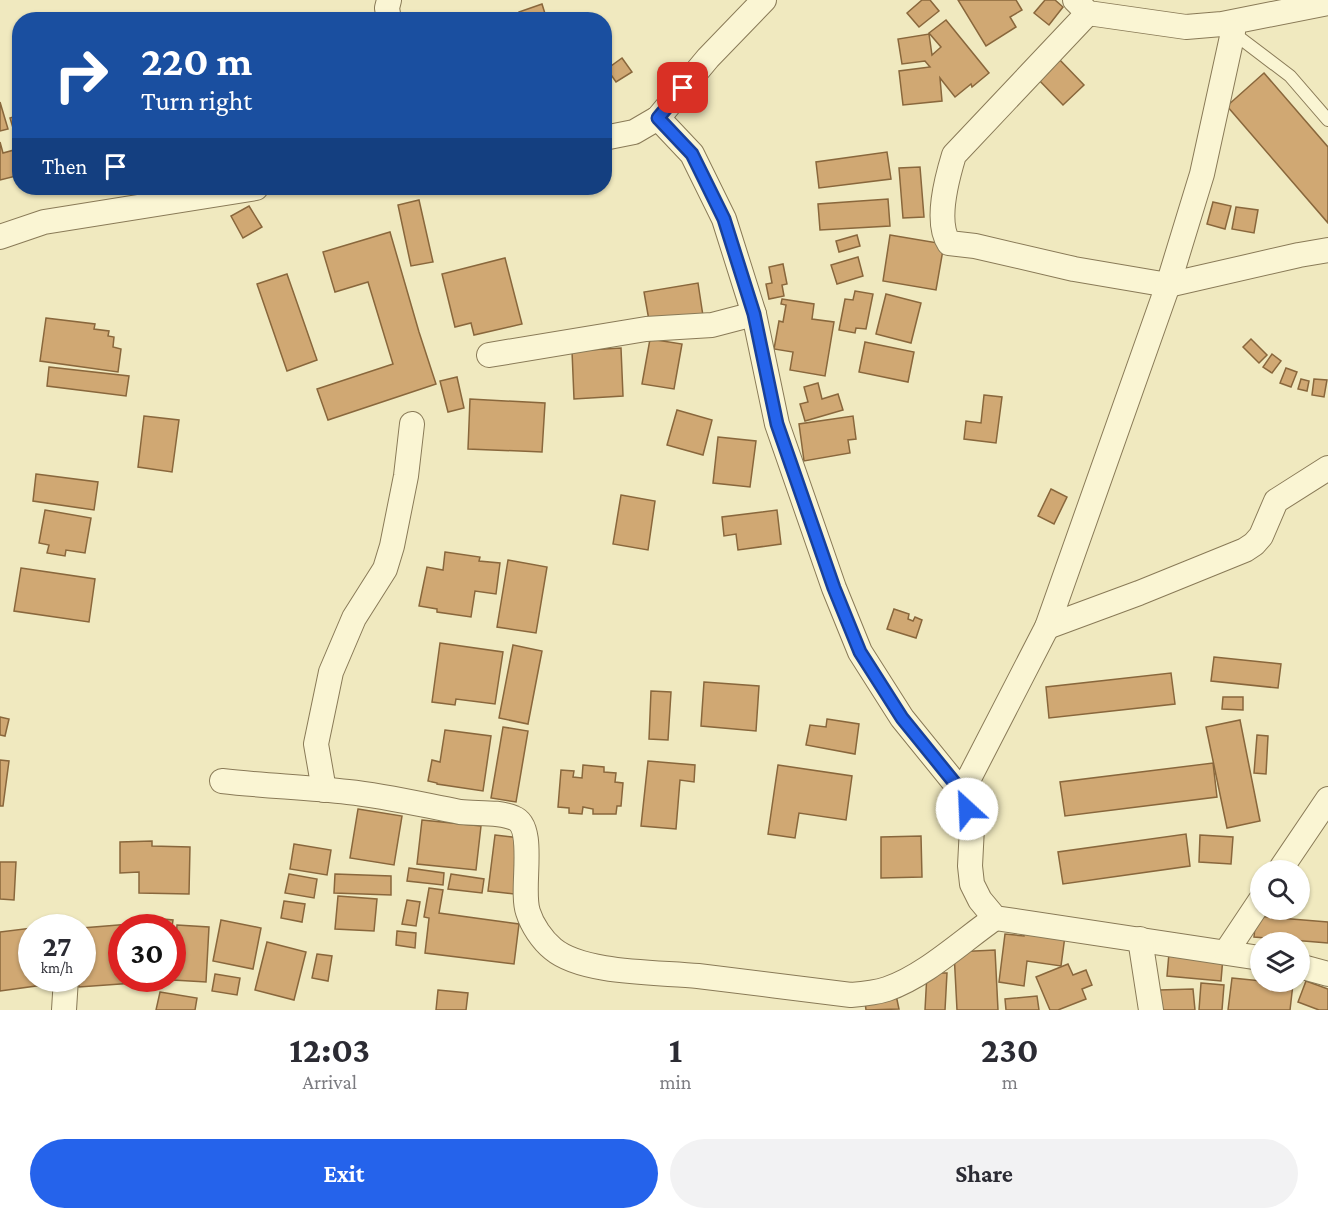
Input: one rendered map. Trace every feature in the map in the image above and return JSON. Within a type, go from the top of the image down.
[{"type":"street","points":[[612,136],[634,132],[658,118],[708,58],[764,0]]},
{"type":"street","points":[[1328,3],[1227,28],[1186,27],[1082,7],[954,155],[946,183],[943,225],[944,236],[949,243],[975,246],[1074,269],[1168,285],[1328,250]]},
{"type":"street","points":[[962,792],[1047,627],[1168,285],[1202,174],[1227,28]]},
{"type":"street","points":[[658,118],[692,154],[724,219],[754,314],[777,424],[834,588],[860,652],[902,718],[962,792],[972,827],[970,866],[972,884],[980,900],[995,918],[1250,956]]},
{"type":"street","points":[[0,237],[44,222],[212,195]]},
{"type":"street","points":[[489,355],[646,329],[712,325],[754,314]]},
{"type":"street","points":[[324,790],[316,744],[331,672],[354,618],[385,569],[406,476],[412,424]]},
{"type":"street","points":[[1047,627],[1245,550],[1260,536],[1276,501],[1328,468]]},
{"type":"street","points":[[222,781],[400,799],[464,812],[514,818],[523,824],[527,838],[524,875],[527,911],[542,938],[553,950],[570,960],[604,968],[698,976],[851,995],[871,993],[888,988],[919,973],[995,918]]},
{"type":"street","points":[[1288,860],[1328,799]]},
{"type":"street","points":[[1226,952],[1250,916]]},
{"type":"street","points":[[1140,939],[1151,1010]]},
{"type":"street","points":[[1310,969],[1328,974]]},
{"type":"street","points":[[64,1010],[65,992]]},
{"type":"lane","points":[[1227,28],[1290,76],[1328,120]]},
{"type":"building","points":[[922,0],[930,0],[939,11],[919,27],[907,13]]},
{"type":"building","points":[[958,0],[1016,0],[1022,10],[1010,17],[1016,27],[986,46]]},
{"type":"building","points":[[1045,0],[1055,0],[1063,7],[1049,25],[1034,13]]},
{"type":"building","points":[[542,4],[544,12],[519,12]]},
{"type":"building","points":[[946,20],[989,73],[955,97],[940,78],[942,101],[903,105],[899,71],[930,67],[925,61],[902,64],[898,39],[929,34],[932,55],[941,47],[929,33]]},
{"type":"building","points":[[1057,57],[1084,85],[1063,105],[1036,77]]},
{"type":"building","points":[[622,58],[632,72],[616,82],[612,76],[612,65]]},
{"type":"building","points":[[1264,73],[1328,147],[1328,223],[1227,106]]},
{"type":"building","points":[[0,102],[8,129],[0,131]]},
{"type":"building","points":[[0,142],[3,153],[12,151],[12,177],[0,180]]},
{"type":"building","points":[[887,152],[891,179],[819,188],[816,162]]},
{"type":"building","points":[[920,167],[924,217],[903,218],[899,168]]},
{"type":"building","points":[[888,199],[890,226],[820,230],[818,204]]},
{"type":"building","points":[[419,200],[433,262],[411,266],[398,205]]},
{"type":"building","points":[[1213,202],[1231,206],[1225,229],[1207,224]]},
{"type":"building","points":[[249,206],[262,227],[243,238],[231,216]]},
{"type":"building","points":[[1236,207],[1258,210],[1254,233],[1232,229]]},
{"type":"building","points":[[390,232],[436,384],[328,420],[317,389],[393,364],[368,282],[335,292],[323,252]]},
{"type":"building","points":[[857,235],[860,246],[839,252],[836,241]]},
{"type":"building","points":[[890,235],[944,244],[936,290],[883,281]]},
{"type":"building","points":[[858,257],[863,276],[837,284],[831,265]]},
{"type":"building","points":[[505,258],[522,324],[474,335],[471,323],[455,327],[442,274]]},
{"type":"building","points":[[783,264],[787,284],[782,285],[784,296],[769,299],[766,284],[772,283],[769,267]]},
{"type":"building","points":[[287,274],[317,360],[287,371],[257,284]]},
{"type":"building","points":[[698,283],[703,316],[650,326],[644,292]]},
{"type":"building","points":[[855,291],[873,294],[866,329],[856,328],[855,333],[839,330],[845,299],[853,300]]},
{"type":"building","points":[[886,294],[921,303],[911,343],[876,334]]},
{"type":"building","points":[[782,299],[814,304],[812,319],[834,322],[825,376],[790,370],[793,352],[774,349],[779,321],[783,322],[786,305],[781,304]]},
{"type":"building","points":[[46,318],[95,324],[94,329],[109,331],[108,336],[114,337],[113,347],[121,349],[118,372],[40,361]]},
{"type":"building","points":[[650,339],[682,344],[674,389],[642,384]]},
{"type":"building","points":[[1251,339],[1267,355],[1259,363],[1243,347]]},
{"type":"building","points":[[865,342],[914,352],[908,382],[859,372]]},
{"type":"building","points":[[621,348],[623,396],[574,399],[572,351]]},
{"type":"building","points":[[1272,354],[1281,361],[1272,373],[1263,367]]},
{"type":"building","points":[[49,367],[129,376],[126,396],[47,386]]},
{"type":"building","points":[[1286,368],[1297,372],[1291,387],[1280,383]]},
{"type":"building","points":[[457,377],[464,408],[448,412],[440,381]]},
{"type":"building","points":[[1301,379],[1309,381],[1307,391],[1298,389]]},
{"type":"building","points":[[1314,379],[1327,380],[1324,397],[1312,395]]},
{"type":"building","points":[[818,383],[822,399],[838,394],[843,410],[805,421],[800,404],[808,402],[804,387]]},
{"type":"building","points":[[984,395],[1002,397],[996,443],[964,439],[966,421],[981,423]]},
{"type":"building","points":[[470,399],[545,403],[542,452],[468,449]]},
{"type":"building","points":[[677,410],[712,420],[703,455],[667,445]]},
{"type":"building","points":[[144,416],[179,420],[172,472],[138,467]]},
{"type":"building","points":[[853,416],[856,439],[848,440],[850,453],[804,461],[799,424]]},
{"type":"building","points":[[718,437],[756,441],[750,487],[713,483]]},
{"type":"building","points":[[36,474],[98,482],[94,510],[33,501]]},
{"type":"building","points":[[1051,489],[1067,497],[1054,524],[1038,516]]},
{"type":"building","points":[[621,495],[655,501],[648,550],[613,544]]},
{"type":"building","points":[[45,510],[91,518],[85,553],[66,550],[65,556],[47,553],[49,545],[39,543]]},
{"type":"building","points":[[777,510],[781,544],[738,550],[736,534],[724,536],[722,517]]},
{"type":"building","points":[[445,552],[480,557],[479,561],[500,563],[496,594],[475,591],[471,617],[437,612],[437,609],[419,606],[427,567],[443,570]]},
{"type":"building","points":[[508,560],[547,567],[536,633],[497,627]]},
{"type":"building","points":[[21,568],[95,579],[89,622],[14,611]]},
{"type":"building","points":[[894,609],[909,614],[908,619],[913,621],[915,617],[922,620],[916,638],[887,629]]},
{"type":"building","points":[[440,643],[503,652],[495,704],[456,699],[455,705],[432,702]]},
{"type":"building","points":[[513,645],[542,651],[528,724],[499,718]]},
{"type":"building","points":[[1214,657],[1281,664],[1278,688],[1211,681]]},
{"type":"building","points":[[1171,673],[1175,704],[1049,718],[1046,687]]},
{"type":"building","points":[[704,682],[759,686],[756,731],[701,726]]},
{"type":"building","points":[[651,691],[671,692],[668,740],[649,739]]},
{"type":"building","points":[[1223,697],[1243,697],[1243,710],[1222,709]]},
{"type":"building","points":[[0,717],[9,719],[5,736],[0,735]]},
{"type":"building","points":[[827,719],[859,724],[855,754],[806,745],[810,725],[826,727]]},
{"type":"building","points":[[1240,720],[1260,821],[1227,828],[1206,727]]},
{"type":"building","points":[[503,727],[528,731],[516,802],[491,798]]},
{"type":"building","points":[[445,730],[491,736],[483,791],[428,781],[432,760],[440,762]]},
{"type":"building","points":[[1257,735],[1268,736],[1266,774],[1254,773]]},
{"type":"building","points":[[0,760],[9,761],[3,806],[0,806]]},
{"type":"building","points":[[648,761],[695,765],[694,782],[680,780],[676,829],[641,826]]},
{"type":"building","points":[[1213,763],[1217,797],[1065,816],[1060,782]]},
{"type":"building","points":[[583,765],[604,767],[604,772],[616,773],[615,782],[623,783],[621,806],[617,806],[616,814],[593,814],[593,809],[583,807],[582,814],[569,813],[569,808],[558,807],[561,770],[574,771],[573,777],[582,778]]},
{"type":"building","points":[[778,765],[852,776],[846,820],[799,813],[795,838],[768,834]]},
{"type":"building","points":[[358,809],[402,816],[394,865],[350,858]]},
{"type":"building","points":[[422,820],[481,826],[476,870],[417,864]]},
{"type":"building","points":[[1186,834],[1190,866],[1063,884],[1058,852]]},
{"type":"building","points":[[495,835],[520,838],[514,894],[488,891]]},
{"type":"building","points":[[1200,835],[1233,837],[1231,864],[1199,862]]},
{"type":"building","points":[[921,836],[922,877],[881,878],[881,837]]},
{"type":"building","points":[[152,841],[152,846],[190,847],[189,894],[139,893],[139,872],[120,873],[120,842]]},
{"type":"building","points":[[294,844],[331,850],[327,875],[290,869]]},
{"type":"building","points":[[0,862],[16,862],[14,900],[0,899]]},
{"type":"building","points":[[409,868],[444,873],[443,885],[407,881]]},
{"type":"building","points":[[289,874],[317,879],[314,898],[285,893]]},
{"type":"building","points":[[335,874],[391,876],[391,895],[334,893]]},
{"type":"building","points":[[451,874],[484,879],[482,893],[448,889]]},
{"type":"building","points":[[429,888],[443,890],[439,913],[519,924],[514,964],[425,953],[429,918],[424,917]]},
{"type":"building","points":[[338,896],[377,899],[374,931],[335,929]]},
{"type":"building","points":[[407,900],[420,902],[416,926],[402,924]]},
{"type":"building","points":[[284,901],[305,904],[302,922],[281,918]]},
{"type":"building","points":[[221,920],[261,928],[253,969],[213,961]]},
{"type":"building","points":[[1256,920],[1328,922],[1328,943],[1310,942],[1310,932],[1254,932]]},
{"type":"building","points":[[108,926],[108,985],[96,986],[96,927]]},
{"type":"building","points":[[186,926],[209,927],[206,982],[186,981]]},
{"type":"building","points":[[18,930],[18,988],[0,991],[0,932]]},
{"type":"building","points":[[397,931],[416,933],[415,948],[396,945]]},
{"type":"building","points":[[1024,931],[1065,936],[1061,966],[1027,961],[1024,986],[999,982],[1005,934],[1024,936]]},
{"type":"building","points":[[267,942],[306,952],[294,1000],[255,990]]},
{"type":"building","points":[[995,950],[998,1010],[957,1010],[954,952]]},
{"type":"building","points":[[1169,953],[1223,957],[1221,981],[1167,976]]},
{"type":"building","points":[[317,954],[332,956],[328,981],[312,978]]},
{"type":"building","points":[[1068,964],[1073,975],[1086,970],[1092,985],[1082,989],[1086,999],[1058,1010],[1050,1010],[1036,977]]},
{"type":"building","points":[[927,973],[947,973],[945,1010],[925,1010]]},
{"type":"building","points":[[215,974],[240,978],[237,995],[212,991]]},
{"type":"building","points":[[1232,978],[1250,980],[1250,992],[1292,992],[1290,1010],[1228,1010]]},
{"type":"building","points":[[1310,982],[1328,989],[1328,1010],[1319,1010],[1298,1002],[1302,992],[1310,992]]},
{"type":"building","points":[[1201,983],[1224,985],[1222,1010],[1199,1010]]},
{"type":"building","points":[[1193,989],[1195,1010],[1160,1010],[1159,990]]},
{"type":"building","points":[[438,990],[468,993],[466,1010],[436,1010]]},
{"type":"building","points":[[160,992],[197,998],[195,1010],[156,1010]]},
{"type":"building","points":[[896,995],[899,1009],[866,1010],[865,1002]]},
{"type":"building","points":[[1037,996],[1039,1010],[1006,1010],[1005,999]]},
{"type":"route","points":[[683,88],[658,118],[692,154],[724,219],[754,314],[777,424],[834,588],[860,652],[902,718],[962,792],[967,809]]}]
